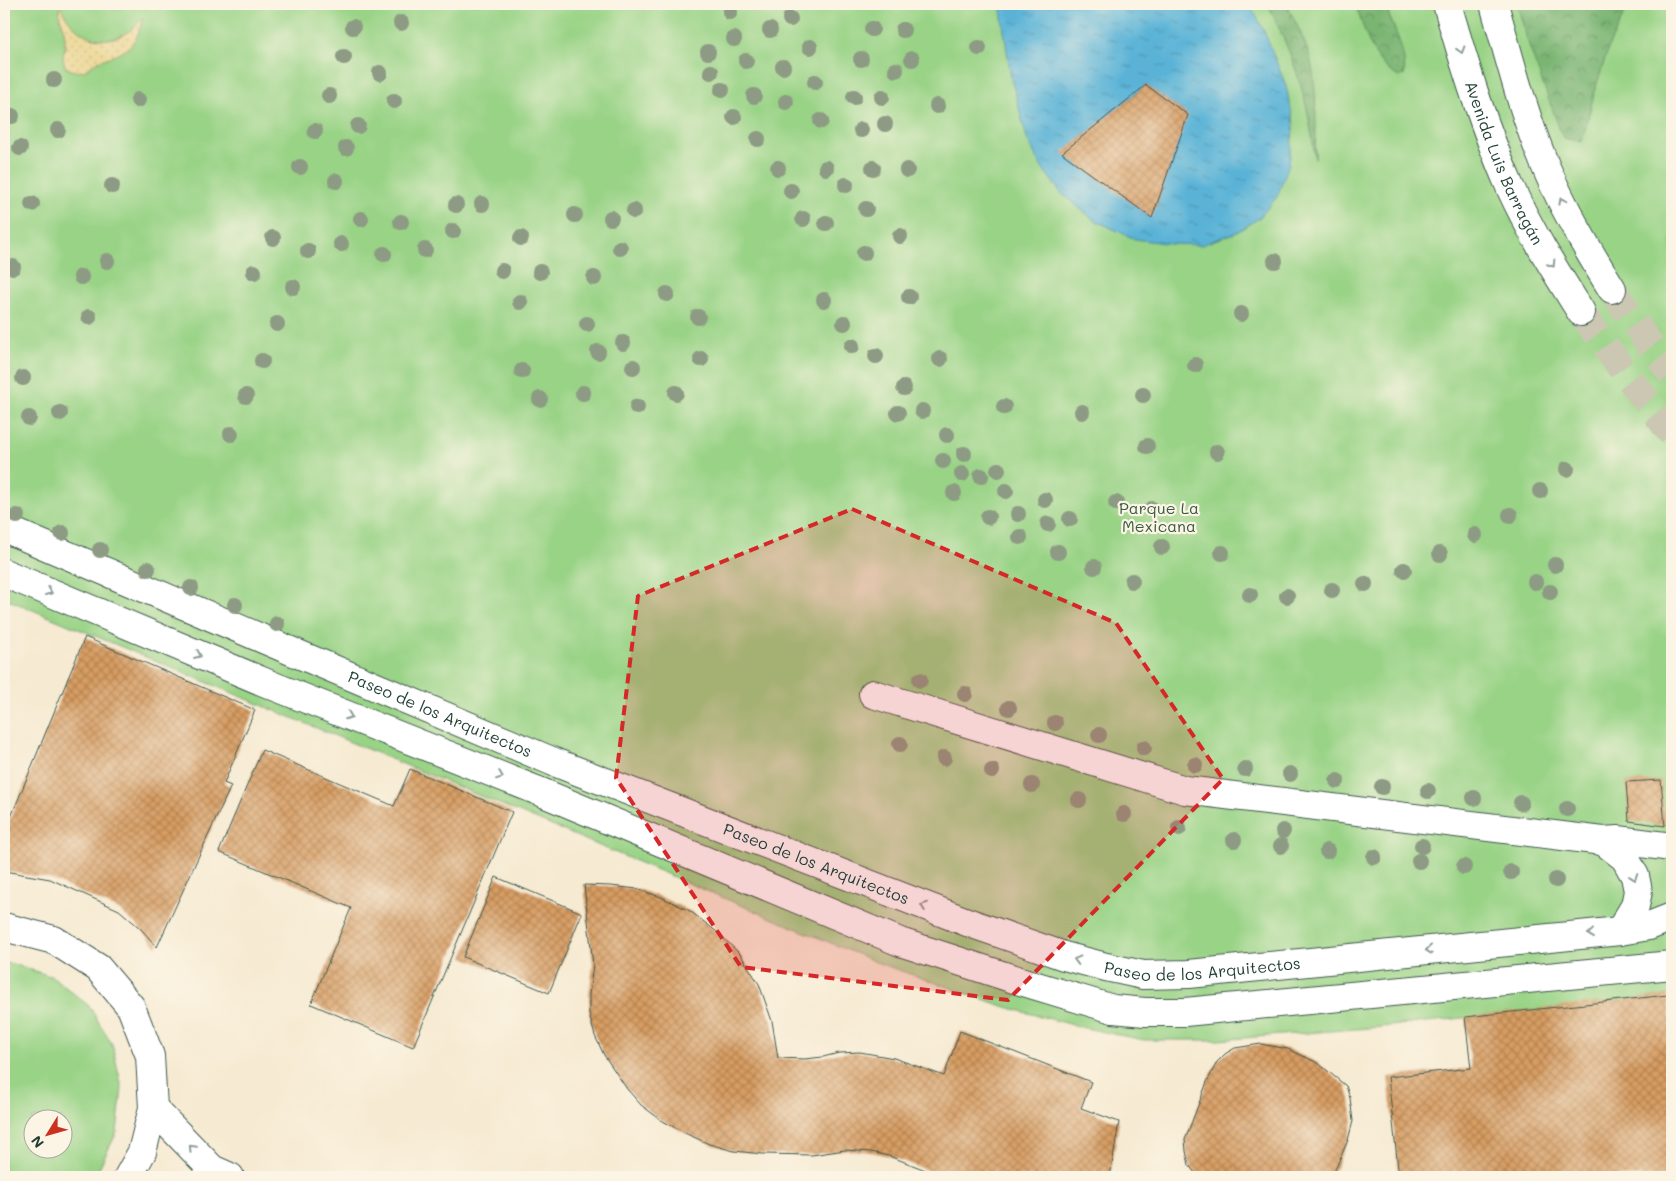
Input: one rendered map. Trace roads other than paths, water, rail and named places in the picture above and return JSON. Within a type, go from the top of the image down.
[{"type":"street","name":"Avenida Luis Barragán","points":[[1447,4],[1484,122],[1511,188],[1546,255],[1581,312]]},
{"type":"street","points":[[1494,4],[1523,105],[1544,163],[1581,238],[1612,289]]},
{"type":"street","name":"Paseo de los Arquitectos","points":[[4,528],[554,762],[967,922],[1064,956],[1143,975],[1189,974],[1620,931],[1649,926],[1672,917]]},
{"type":"street","name":"Paseo de los Arquitectos","points":[[4,573],[276,687],[541,792],[900,942],[1113,1009],[1145,1012],[1185,1012],[1672,965]]},
{"type":"street","points":[[873,694],[1185,790],[1603,841],[1618,840],[1672,847]]},
{"type":"street","points":[[541,792],[554,762]]},
{"type":"street","points":[[1603,841],[1625,858],[1635,876],[1638,891],[1635,906],[1620,931]]},
{"type":"street","points":[[4,927],[54,940],[61,944],[98,968],[131,1007],[150,1056],[153,1108],[142,1152],[128,1177]]},
{"type":"street","points":[[153,1108],[212,1169],[230,1177]]},
{"type":"water","points":[[1000,4],[1250,4],[1264,31],[1286,86],[1294,123],[1289,164],[1277,197],[1259,218],[1237,232],[1201,245],[1171,244],[1135,239],[1094,220],[1061,193],[1042,168],[1027,139],[1011,78]],"holes":[[[1146,85],[1187,115],[1156,207],[1146,212],[1071,160],[1072,146]]]},
{"type":"tunnel","points":[[1612,289],[1672,374]]},
{"type":"tunnel","points":[[1581,312],[1672,434]]},
{"type":"park label","name":"Parque La Mexicana","points":[[1159,517]]}]
